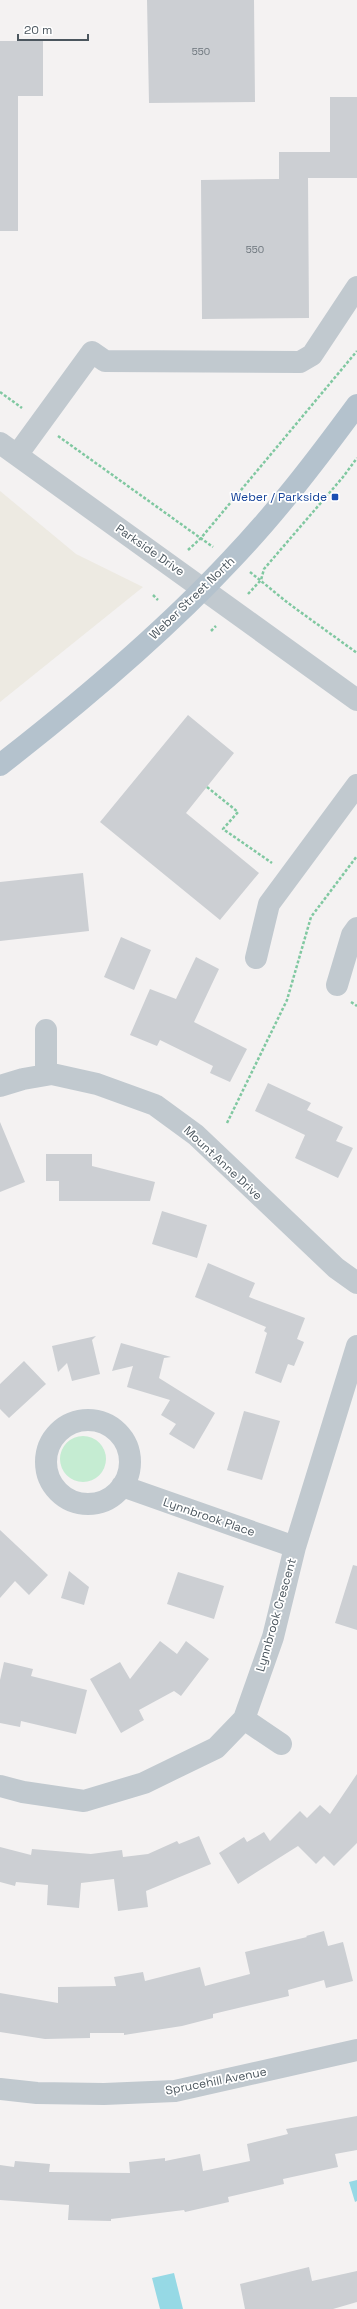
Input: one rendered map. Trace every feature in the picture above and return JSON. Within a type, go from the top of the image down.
[{"type":"main road","name":"Weber Street North","points":[[2,759],[109,677],[204,588],[232,560],[313,465],[357,405]]},
{"type":"street","points":[[8,449],[39,424],[92,352],[105,361],[300,362],[312,355],[357,287]]},
{"type":"street","name":"Parkside Drive","points":[[8,449],[204,588],[357,700]]},
{"type":"street","points":[[256,958],[267,910],[289,876],[357,785]]},
{"type":"street","points":[[337,985],[352,935],[357,928]]},
{"type":"street","points":[[46,1030],[46,1074]]},
{"type":"street","name":"Mount Anne Drive","points":[[0,1086],[46,1074],[97,1084],[162,1110],[196,1135],[336,1268],[357,1283]]},
{"type":"street","name":"Lynnbrook Crescent","points":[[0,1786],[23,1792],[84,1801],[144,1783],[216,1748],[244,1719],[272,1637],[295,1547],[357,1346]]},
{"type":"street","name":"Lynnbrook Place","points":[[122,1486],[295,1547]]},
{"type":"street","points":[[244,1719],[281,1744]]},
{"type":"street","name":"Sprucehill Avenue","points":[[0,2089],[37,2093],[104,2094],[175,2091],[357,2050]]},
{"type":"path","points":[[196,542],[201,538],[357,350]]},
{"type":"path","points":[[0,392],[39,424],[205,541]]},
{"type":"path","points":[[255,586],[261,580],[264,569],[343,477],[357,458]]},
{"type":"path","points":[[257,577],[288,603],[357,653]]},
{"type":"path","points":[[207,787],[238,812],[223,829],[289,876]]},
{"type":"path","points":[[227,1123],[287,1000],[311,917],[357,856]]},
{"type":"shaded area","points":[[0,491],[76,554],[143,587],[0,702]]},
{"type":"green space","points":[[83,1436],[96,1440],[102,1446],[106,1459],[102,1472],[96,1478],[83,1482],[70,1478],[64,1472],[60,1459],[64,1446],[70,1440]]},
{"type":"water","points":[[357,2180],[357,2201],[355,2202],[349,2182]]},
{"type":"water","points":[[174,2273],[183,2309],[160,2309],[152,2278]]},
{"type":"building","points":[[147,0],[254,0],[255,102],[149,103]]},
{"type":"building","points":[[0,41],[43,41],[43,96],[18,96],[18,231],[0,231]]},
{"type":"building","points":[[330,97],[357,97],[357,178],[308,178],[309,318],[202,319],[201,180],[279,179],[279,152],[330,152]]},
{"type":"building","points":[[188,715],[234,753],[186,813],[259,873],[220,920],[100,822]]},
{"type":"building","points":[[83,873],[89,931],[0,941],[0,882]]},
{"type":"building","points":[[121,937],[151,950],[134,990],[104,977]]},
{"type":"building","points":[[196,957],[219,969],[194,1022],[247,1049],[230,1082],[210,1073],[213,1066],[160,1040],[157,1046],[130,1035],[150,989],[176,999]]},
{"type":"building","points":[[268,1083],[311,1103],[307,1110],[343,1127],[336,1141],[353,1148],[338,1178],[295,1158],[305,1135],[255,1111]]},
{"type":"building","points":[[0,1122],[25,1182],[0,1192]]},
{"type":"building","points":[[46,1154],[92,1154],[92,1166],[155,1182],[150,1201],[59,1201],[59,1181],[46,1181]]},
{"type":"building","points":[[162,1211],[207,1225],[197,1258],[152,1244]]},
{"type":"building","points":[[208,1263],[255,1283],[249,1297],[305,1318],[297,1339],[304,1342],[294,1366],[288,1364],[281,1383],[255,1373],[267,1333],[264,1331],[266,1327],[195,1297]]},
{"type":"building","points":[[96,1336],[92,1340],[100,1374],[72,1381],[67,1363],[58,1372],[52,1346]]},
{"type":"building","points":[[121,1343],[171,1357],[164,1358],[159,1378],[215,1413],[194,1449],[169,1434],[176,1424],[161,1415],[170,1400],[127,1387],[133,1366],[112,1371]]},
{"type":"building","points":[[24,1361],[46,1384],[9,1418],[0,1409],[0,1384]]},
{"type":"building","points":[[244,1411],[280,1421],[262,1480],[227,1470]]},
{"type":"building","points":[[0,1530],[48,1575],[29,1595],[15,1581],[0,1598]]},
{"type":"building","points":[[353,1565],[357,1566],[357,1630],[335,1623]]},
{"type":"building","points":[[69,1571],[89,1587],[84,1605],[61,1598]]},
{"type":"building","points":[[178,1572],[224,1586],[214,1619],[167,1604]]},
{"type":"building","points":[[160,1641],[177,1654],[186,1641],[209,1659],[181,1696],[174,1691],[139,1710],[144,1720],[121,1733],[90,1679],[120,1662],[130,1679]]},
{"type":"building","points":[[4,1662],[33,1669],[31,1676],[87,1690],[76,1734],[21,1721],[20,1727],[0,1723],[0,1680]]},
{"type":"building","points":[[357,1774],[357,1843],[334,1866],[324,1856],[316,1864],[298,1846],[238,1884],[219,1853],[244,1837],[247,1842],[264,1832],[270,1841],[300,1811],[307,1818],[320,1805],[330,1814]]},
{"type":"building","points":[[199,1836],[211,1864],[146,1891],[148,1907],[118,1911],[114,1879],[81,1883],[79,1908],[47,1905],[48,1885],[16,1882],[15,1886],[0,1882],[0,1847],[31,1855],[32,1849],[91,1854],[122,1850],[123,1857],[148,1854],[177,1841],[179,1844]]},
{"type":"building","points":[[324,1931],[328,1946],[343,1942],[353,1981],[326,1988],[324,1980],[288,1990],[289,1996],[213,2014],[213,2018],[182,2026],[124,2035],[124,2033],[90,2033],[90,2038],[45,2039],[0,2032],[0,1993],[58,2003],[58,1987],[116,1986],[114,1977],[143,1972],[145,1981],[200,1967],[205,1986],[250,1974],[245,1952],[307,1937],[306,1936]]},
{"type":"building","points":[[357,2116],[357,2150],[335,2154],[338,2167],[283,2179],[284,2184],[228,2197],[229,2202],[185,2212],[184,2210],[111,2219],[111,2221],[68,2220],[69,2205],[0,2200],[0,2165],[14,2167],[15,2161],[50,2164],[49,2172],[130,2173],[129,2162],[165,2158],[165,2161],[200,2154],[203,2171],[250,2161],[247,2144],[288,2134],[286,2129]]},
{"type":"building","points":[[309,2267],[312,2281],[357,2271],[357,2302],[333,2309],[245,2309],[240,2284]]},
{"type":"place","name":"Weber / Parkside","points":[[335,497]]}]
